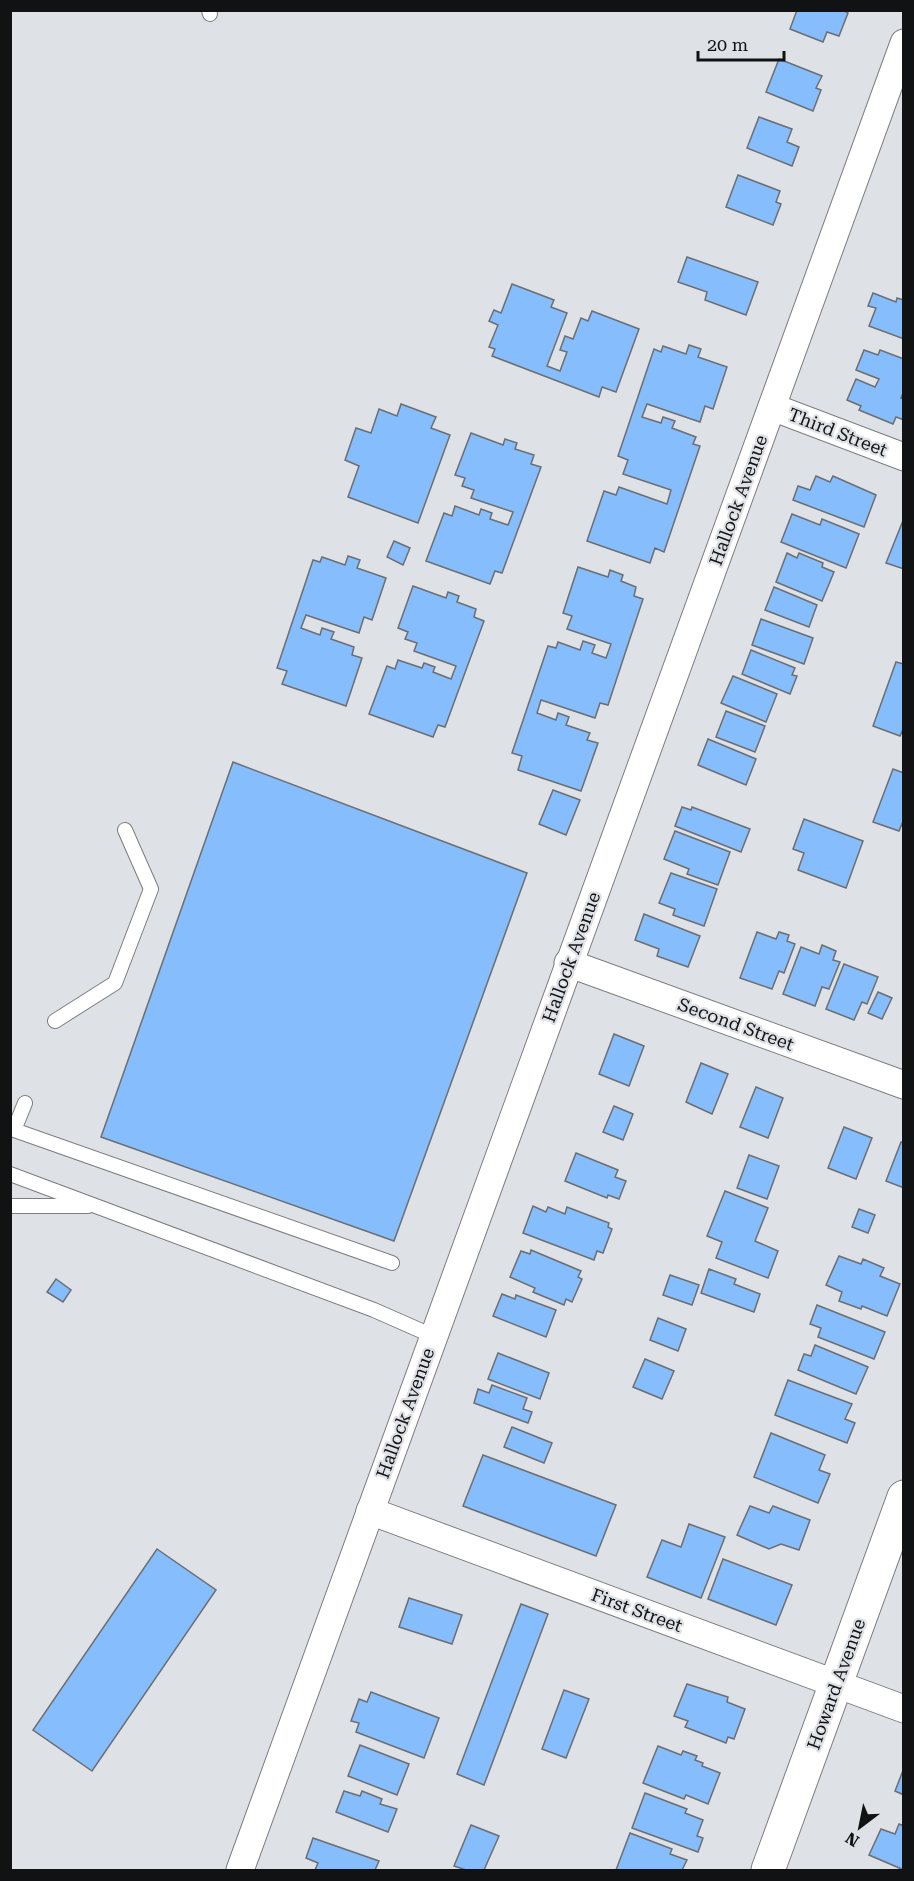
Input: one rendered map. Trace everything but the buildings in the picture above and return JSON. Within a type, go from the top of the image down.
[{"type":"main road","name":"Howard Avenue","points":[[768,1870],[903,1497]]},
{"type":"street","name":"Hallock Avenue","points":[[240,1870],[903,43]]},
{"type":"street","name":"Third Street","points":[[772,407],[903,457]]},
{"type":"street","name":"Second Street","points":[[568,963],[903,1085]]},
{"type":"street","name":"First Street","points":[[370,1511],[903,1709]]},
{"type":"lane","points":[[55,1021],[115,983],[151,889],[125,830]]},
{"type":"lane","points":[[25,1103],[14,1130],[392,1263]]},
{"type":"lane","points":[[10,1174],[379,1312],[433,1336]]},
{"type":"lane","points":[[10,1206],[96,1206]]}]
